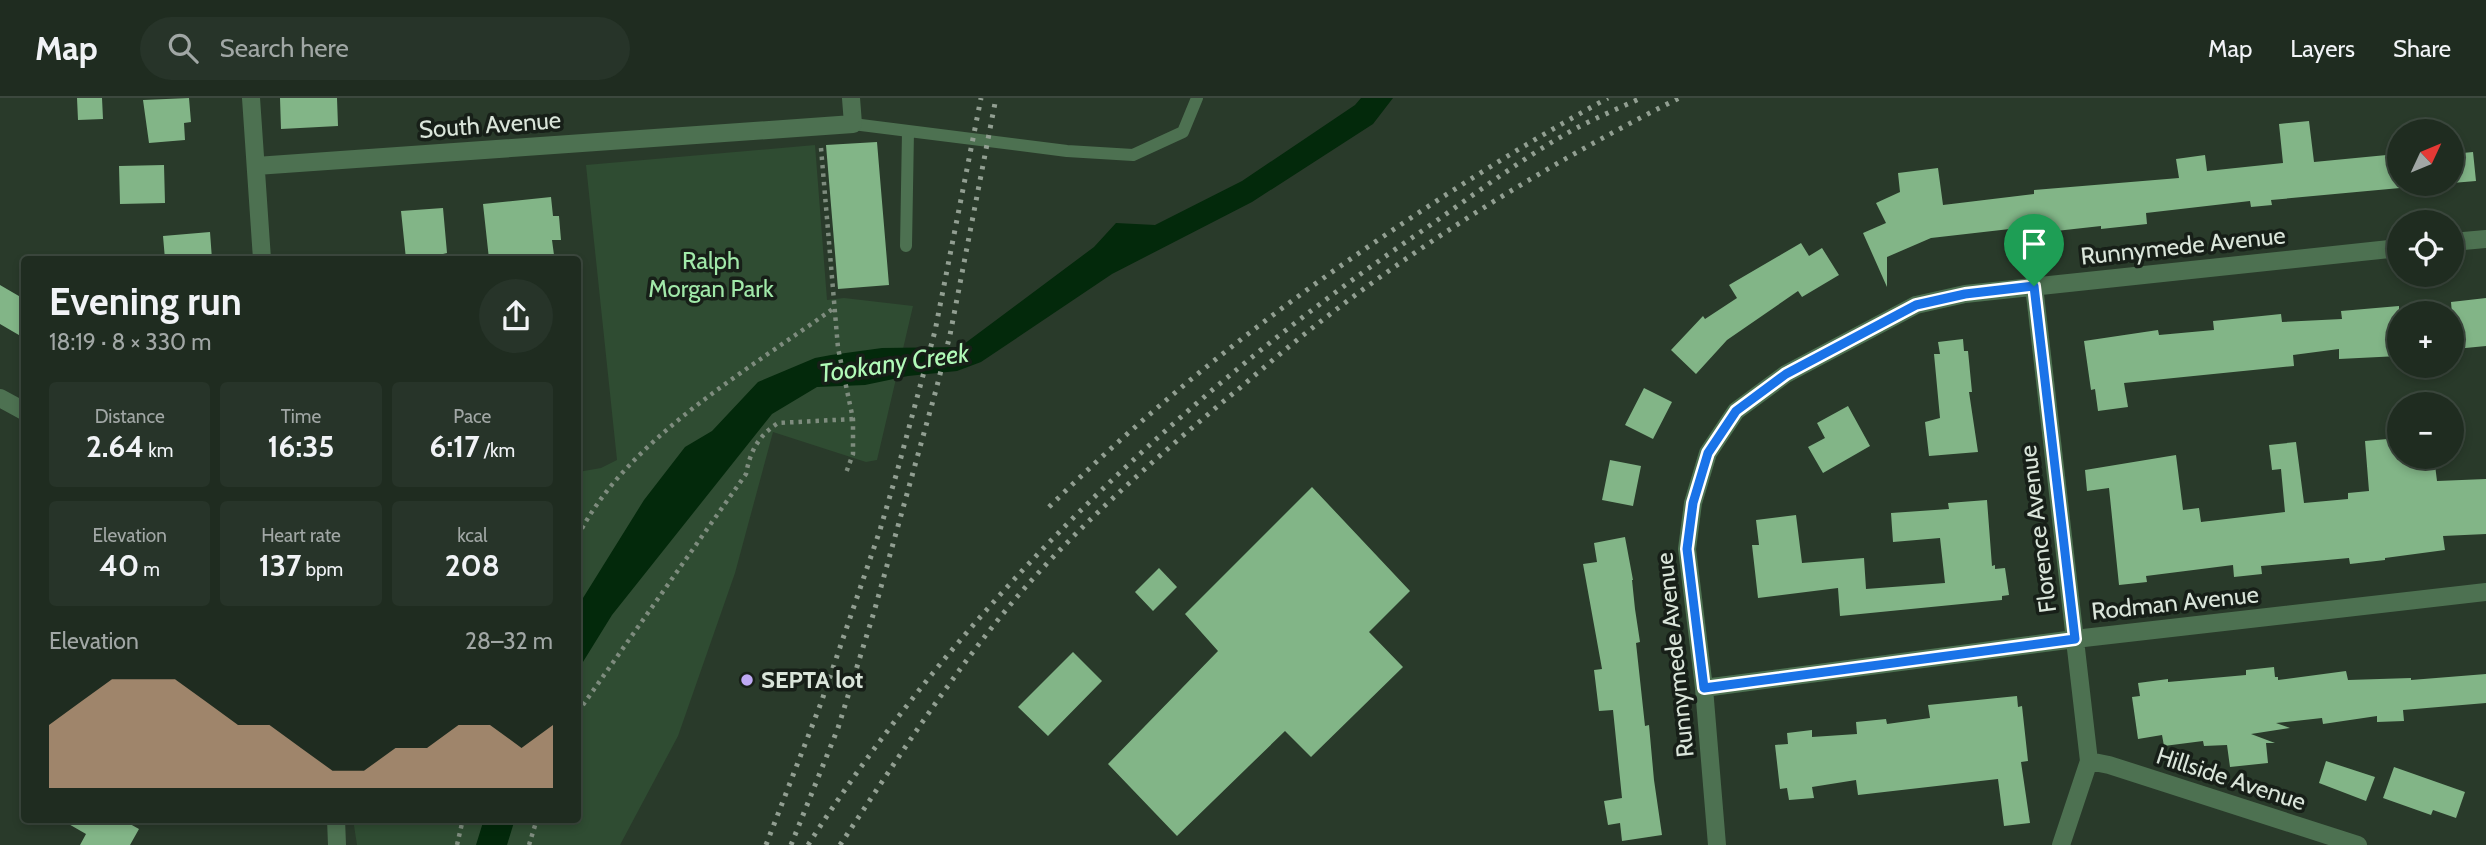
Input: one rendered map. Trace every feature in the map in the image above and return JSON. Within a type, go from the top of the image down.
[{"type":"street","points":[[251,98],[262,256]]},
{"type":"street","points":[[851,98],[853,124]]},
{"type":"street","name":"South Avenue","points":[[256,166],[853,124]]},
{"type":"street","points":[[2464,241],[2486,239]]},
{"type":"street","name":"Runnymede Avenue","points":[[1717,845],[1704,688],[1687,549],[1693,503],[1708,453],[1736,411],[1786,374],[1916,305],[1965,294],[2387,249]]},
{"type":"street","name":"Florence Avenue","points":[[2034,286],[2089,761],[2061,845]]},
{"type":"street","points":[[0,398],[21,409]]},
{"type":"street","name":"Rodman Avenue","points":[[1704,688],[2075,639],[2486,592]]},
{"type":"street","name":"Hillside Avenue","points":[[2089,761],[2109,765],[2358,845]]},
{"type":"street","points":[[336,823],[337,845]]},
{"type":"lane","points":[[853,124],[1067,151],[1133,155],[1183,132],[1197,98]]},
{"type":"lane","points":[[906,246],[908,131]]},
{"type":"path","points":[[821,140],[838,348],[853,419],[853,454],[846,473]]},
{"type":"path","points":[[581,530],[612,482],[694,407],[834,308]]},
{"type":"path","points":[[581,708],[746,474],[750,452],[767,430],[778,424],[853,419]]},
{"type":"path","points":[[457,845],[462,823]]},
{"type":"path","points":[[528,845],[536,823]]},
{"type":"green space","name":"Ralph Morgan Park","points":[[815,145],[827,300],[844,298],[913,306],[877,460],[866,462],[773,432],[735,573],[678,736],[620,845],[357,845],[354,823],[581,823],[581,471],[601,468],[617,460],[586,165]]},
{"type":"water","name":"Tookany Creek","points":[[1361,98],[1393,98],[1373,124],[1252,202],[1112,274],[981,362],[957,371],[908,376],[865,385],[817,387],[772,414],[612,615],[581,665],[581,601],[644,500],[685,447],[712,431],[758,382],[815,358],[831,355],[882,348],[960,347],[1094,247],[1116,223],[1155,225],[1242,181],[1355,105]]},
{"type":"water","points":[[483,823],[514,823],[507,845],[476,845]]},
{"type":"building","points":[[77,98],[102,98],[103,119],[78,120]]},
{"type":"building","points":[[189,98],[191,122],[184,123],[185,140],[149,143],[143,100]]},
{"type":"building","points":[[280,98],[337,98],[338,126],[281,129]]},
{"type":"building","points":[[2309,121],[2314,162],[2387,155],[2387,189],[2271,200],[2272,205],[2251,207],[2250,201],[2146,213],[2147,224],[2101,229],[2101,226],[2038,233],[2037,226],[1931,238],[1887,257],[1887,287],[1863,233],[1886,223],[1876,203],[1900,192],[1898,173],[1938,168],[1943,205],[2034,194],[2034,190],[2179,178],[2176,159],[2205,155],[2207,171],[2283,163],[2279,124]]},
{"type":"building","points":[[877,142],[889,285],[838,289],[826,145]]},
{"type":"building","points":[[2473,152],[2476,181],[2464,182],[2464,153]]},
{"type":"building","points":[[164,165],[165,203],[120,204],[119,166]]},
{"type":"building","points":[[551,197],[553,216],[559,216],[561,240],[552,240],[554,255],[489,256],[483,204]]},
{"type":"building","points":[[443,208],[447,253],[443,256],[406,256],[401,211]]},
{"type":"building","points":[[210,232],[212,256],[165,256],[163,236]]},
{"type":"building","points":[[1801,243],[1809,256],[1822,248],[1839,275],[1802,297],[1798,291],[1727,340],[1696,374],[1671,350],[1703,316],[1705,319],[1737,298],[1729,285]]},
{"type":"building","points":[[0,285],[21,297],[21,336],[0,324]]},
{"type":"building","points":[[2486,298],[2486,346],[2464,348],[2464,301],[2460,301]]},
{"type":"building","points":[[2387,307],[2387,357],[2339,359],[2339,349],[2293,355],[2294,366],[2124,383],[2128,407],[2098,411],[2095,389],[2091,390],[2084,341],[2158,330],[2159,335],[2214,330],[2213,321],[2281,314],[2282,322],[2342,319],[2341,311]]},
{"type":"building","points":[[1963,339],[1964,351],[1968,351],[1972,392],[1969,392],[1978,452],[1929,456],[1925,422],[1940,418],[1934,354],[1940,354],[1938,342]]},
{"type":"building","points":[[1644,388],[1672,402],[1653,439],[1625,425]]},
{"type":"building","points":[[1848,406],[1870,446],[1823,473],[1808,447],[1825,438],[1817,423]]},
{"type":"building","points":[[2387,439],[2387,469],[2436,469],[2437,481],[2486,479],[2486,534],[2443,536],[2445,550],[2385,560],[2350,564],[2349,558],[2261,566],[2262,574],[2234,577],[2233,565],[2146,576],[2147,582],[2119,585],[2109,488],[2087,491],[2085,470],[2176,455],[2183,510],[2199,508],[2201,522],[2285,512],[2281,469],[2272,470],[2269,445],[2296,442],[2304,503],[2348,499],[2348,493],[2369,491],[2365,441]]},
{"type":"building","points":[[1610,460],[1641,466],[1633,506],[1602,500]]},
{"type":"building","points":[[1312,487],[1410,591],[1369,632],[1403,667],[1311,757],[1285,731],[1177,836],[1108,764],[1218,651],[1185,614]]},
{"type":"building","points":[[1987,500],[1992,566],[1995,565],[1995,569],[2005,568],[2009,595],[2002,596],[2002,600],[1840,616],[1838,588],[1758,598],[1752,545],[1759,545],[1756,520],[1796,515],[1802,563],[1864,558],[1866,589],[1945,583],[1940,538],[1893,542],[1891,513],[1949,509],[1948,503]]},
{"type":"building","points":[[1625,537],[1640,642],[1636,643],[1645,726],[1649,725],[1662,835],[1622,841],[1620,823],[1608,825],[1604,801],[1622,798],[1613,710],[1599,711],[1594,670],[1602,669],[1583,564],[1597,562],[1594,543]]},
{"type":"building","points":[[1159,568],[1177,587],[1153,611],[1135,592]]},
{"type":"building","points":[[1073,652],[1102,681],[1048,736],[1018,707]]},
{"type":"building","points":[[2274,667],[2278,680],[2346,671],[2348,680],[2411,680],[2486,674],[2486,703],[2403,710],[2404,721],[2377,722],[2377,716],[2323,724],[2322,718],[2276,723],[2290,728],[2251,734],[2275,743],[2266,743],[2268,763],[2230,767],[2227,745],[2204,746],[2203,741],[2164,746],[2162,735],[2138,739],[2132,697],[2140,696],[2138,683],[2246,675],[2246,670]]},
{"type":"building","points":[[2017,696],[2018,707],[2022,706],[2028,761],[2021,762],[2030,823],[2004,826],[1998,779],[1858,795],[1856,780],[1812,787],[1814,798],[1789,800],[1787,788],[1780,789],[1775,745],[1788,744],[1787,733],[1812,730],[1812,737],[1857,734],[1856,722],[1886,719],[1887,724],[1930,718],[1928,705]]},
{"type":"building","points":[[2326,761],[2375,777],[2366,801],[2319,783]]},
{"type":"building","points":[[2394,767],[2465,792],[2456,818],[2433,810],[2431,815],[2383,798]]},
{"type":"building","points":[[67,823],[128,823],[139,829],[130,845],[80,845],[86,834]]},
{"type":"railway","points":[[766,845],[821,703],[897,472],[935,331],[981,98]]},
{"type":"railway","points":[[791,845],[838,728],[874,612],[936,390],[950,335],[996,98]]},
{"type":"railway","points":[[1049,507],[1167,399],[1291,302],[1463,184],[1608,98]]},
{"type":"railway","points":[[808,845],[869,756],[935,670],[1005,589],[1080,511],[1159,437],[1240,367],[1325,300],[1413,237],[1545,147],[1582,125],[1641,98]]},
{"type":"railway","points":[[840,845],[925,719],[992,627],[1063,547],[1140,474],[1299,338],[1398,264],[1536,176],[1679,98]]},
{"type":"place","name":"SEPTA lot","points":[[747,680]]},
{"type":"route","points":[[2034,286],[2075,639],[1704,688],[1687,549],[1693,503],[1708,453],[1736,411],[1786,374],[1916,305],[1965,294],[2034,286]]}]
